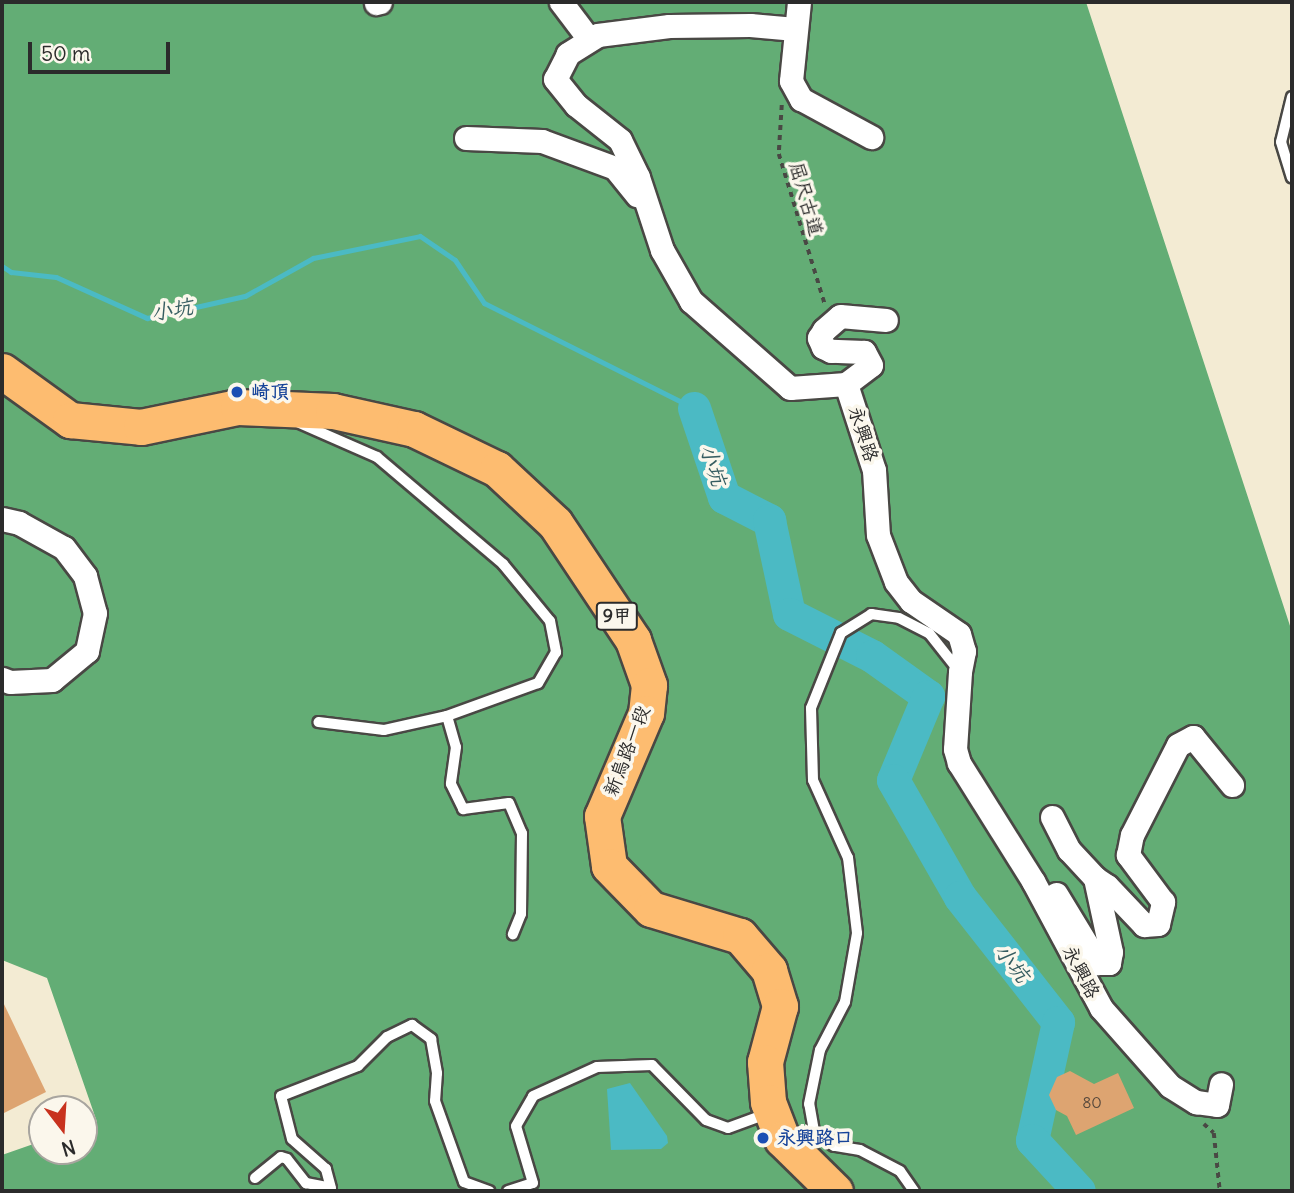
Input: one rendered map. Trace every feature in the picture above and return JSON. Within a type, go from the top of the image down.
[{"type":"main road","name":"新烏路一段","points":[[2,371],[70,420],[141,427],[238,407],[333,411],[414,429],[497,469],[555,523],[633,640],[649,685],[646,713],[602,816],[609,866],[651,909],[740,936],[769,970],[780,1006],[765,1062],[768,1102],[782,1139],[835,1191]]},
{"type":"street","points":[[561,2],[589,39],[598,35],[669,26],[750,24],[795,29]]},
{"type":"street","points":[[799,2],[792,81],[801,100],[871,137]]},
{"type":"street","name":"永興路","points":[[589,39],[568,54],[555,79],[576,105],[620,140],[638,177],[662,250],[691,300],[754,359],[790,388],[846,384],[874,470],[878,535],[895,582],[911,601],[959,634],[964,651],[960,672],[955,749],[957,756],[1033,881],[1101,1008],[1170,1086],[1196,1102],[1217,1105],[1221,1084]]},
{"type":"street","points":[[466,138],[542,141],[615,168],[646,205]]},
{"type":"street","points":[[846,384],[871,365],[864,352],[831,351],[823,347],[820,338],[840,316],[886,320]]},
{"type":"street","points":[[2,519],[19,523],[64,548],[85,576],[95,613],[87,651],[52,680],[10,682],[2,679]]},
{"type":"street","points":[[1052,817],[1069,850],[1095,877],[1144,925],[1158,924],[1163,902],[1128,855],[1132,835],[1178,745],[1193,737],[1232,785]]},
{"type":"street","points":[[1033,881],[1054,890],[1097,962],[1110,963],[1111,952],[1095,877]]},
{"type":"lane","points":[[1292,97],[1282,142],[1292,177]]},
{"type":"lane","points":[[278,409],[293,420],[377,457],[503,564],[550,621],[555,652],[538,683],[447,716],[384,730],[318,722]]},
{"type":"lane","points":[[915,1191],[900,1171],[860,1150],[834,1146],[814,1131],[809,1104],[820,1050],[845,1002],[857,933],[848,858],[813,780],[811,708],[841,633],[871,614],[899,618],[929,633],[960,672]]},
{"type":"lane","points":[[447,716],[456,747],[451,784],[463,809],[509,803],[522,833],[521,914],[513,934]]},
{"type":"lane","points":[[255,1178],[281,1157],[287,1159],[306,1183],[331,1188],[326,1169],[292,1139],[281,1096],[358,1066],[387,1037],[412,1026],[431,1039],[437,1073],[435,1101],[464,1182],[489,1191]]},
{"type":"lane","points":[[508,1191],[533,1183],[516,1125],[534,1096],[597,1067],[652,1065],[706,1120],[728,1128],[772,1112]]},
{"type":"path","name":"屈尺古道","points":[[792,81],[779,111],[779,154],[830,324]]},
{"type":"path","points":[[1195,1117],[1214,1133],[1220,1191]]},
{"type":"green space","points":[[2,2],[1086,2],[1292,632],[1292,1191],[2,1191],[2,1155],[28,1146],[28,1165],[98,1165],[98,1095],[88,1095],[47,978],[2,960]]},
{"type":"water","points":[[630,1083],[667,1136],[668,1143],[661,1149],[611,1150],[607,1089]]},
{"type":"building","points":[[2,1000],[46,1092],[28,1095],[28,1101],[2,1114]]},
{"type":"building","points":[[1070,1071],[1094,1084],[1118,1073],[1134,1108],[1076,1135],[1067,1116],[1056,1110],[1049,1095],[1057,1077]]},
{"type":"waterway","name":"小坑","points":[[2,266],[11,272],[56,277],[147,318],[245,296],[313,258],[420,236],[455,260],[484,303],[694,408]]},
{"type":"waterway","name":"小坑","points":[[694,408],[724,497],[769,520],[789,614],[872,656],[928,696],[893,780],[960,897],[1058,1022],[1032,1140],[1079,1191]]},
{"type":"place","name":"崎頂","points":[[237,392]]},
{"type":"place","name":"永興路口","points":[[763,1138]]}]
